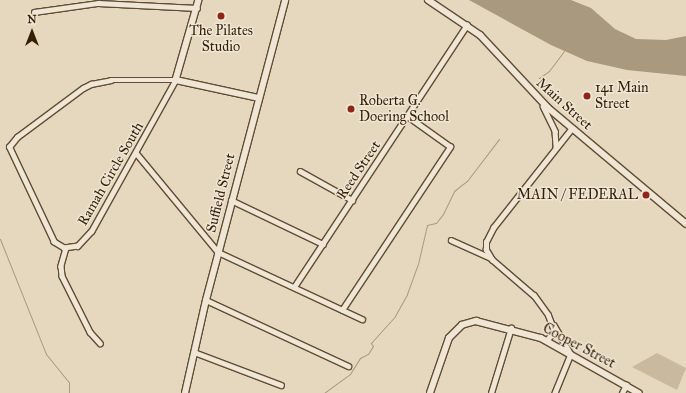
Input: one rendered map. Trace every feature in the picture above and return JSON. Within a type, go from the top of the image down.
[{"type":"main road","name":"Suffield Street","points":[[185,393],[231,200],[285,0]]},
{"type":"main road","name":"Main Street","points":[[428,0],[467,25],[493,48],[541,102],[686,224]]},
{"type":"street","points":[[176,80],[199,0]]},
{"type":"street","points":[[34,12],[98,3],[197,8]]},
{"type":"street","name":"Reed Street","points":[[294,287],[408,117],[467,25]]},
{"type":"street","points":[[100,343],[90,332],[62,276],[61,266],[66,248],[54,242],[9,148],[17,138],[91,84],[111,80],[176,80],[259,98]]},
{"type":"street","name":"Ramah Circle South","points":[[66,248],[78,246],[92,231],[176,80]]},
{"type":"street","points":[[541,102],[555,131],[556,149]]},
{"type":"street","points":[[342,310],[450,147],[408,117]]},
{"type":"street","points":[[491,258],[486,248],[489,233],[572,128]]},
{"type":"street","points":[[136,154],[218,252],[362,319]]},
{"type":"street","points":[[300,171],[352,200]]},
{"type":"street","points":[[231,200],[323,244]]},
{"type":"street","points":[[451,240],[491,258],[534,296],[550,318],[571,354],[555,393]]},
{"type":"street","points":[[206,300],[348,366]]},
{"type":"street","points":[[547,340],[554,331],[550,318]]},
{"type":"street","name":"Cooper Street","points":[[430,393],[446,343],[456,330],[466,323],[476,321],[511,328],[547,340],[640,393]]},
{"type":"street","points":[[491,393],[511,328]]},
{"type":"street","points":[[194,352],[282,386]]},
{"type":"street","points":[[622,393],[626,385]]},
{"type":"shaded area","points":[[469,0],[571,0],[591,8],[615,29],[636,39],[666,40],[686,36],[686,76],[627,70],[587,61],[551,45]]},
{"type":"shaded area","points":[[657,353],[686,368],[677,390],[632,367]]},
{"type":"waterway","points":[[539,78],[549,71],[564,51]]},
{"type":"waterway","points":[[324,393],[350,374],[360,358],[368,354],[373,346],[371,343],[395,316],[407,294],[418,264],[427,225],[436,223],[443,214],[454,191],[467,181],[499,139]]},
{"type":"waterway","points":[[0,239],[46,354],[69,382],[69,393]]},
{"type":"place","name":"The Pilates Studio","points":[[221,16]]},
{"type":"place","name":"141 Main Street","points":[[587,96]]},
{"type":"place","name":"Roberta G. Doering School","points":[[351,109]]},
{"type":"place","name":"MAIN / FEDERAL","points":[[646,195]]}]
